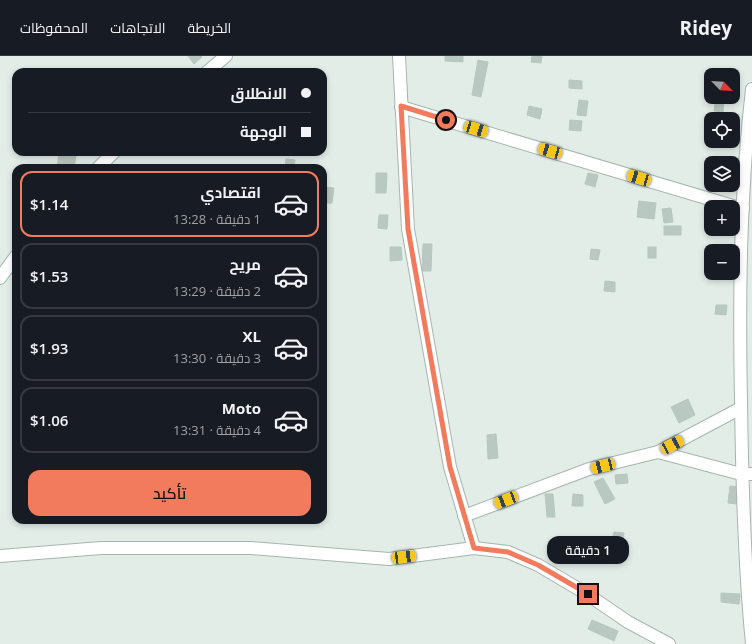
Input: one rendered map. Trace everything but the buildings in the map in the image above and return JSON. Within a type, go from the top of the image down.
[{"type":"street","points":[[212,68],[226,56]]},
{"type":"street","points":[[399,56],[408,229],[450,467],[474,548]]},
{"type":"street","points":[[752,89],[748,128],[739,284],[746,385],[741,408],[747,474],[746,580],[752,644]]},
{"type":"street","points":[[401,106],[743,209]]},
{"type":"street","points":[[102,164],[110,156]]},
{"type":"street","points":[[0,278],[12,262]]},
{"type":"street","points":[[464,516],[589,469],[658,452],[741,408]]},
{"type":"street","points":[[658,452],[747,474]]},
{"type":"street","points":[[0,556],[101,548],[251,548],[389,559],[474,548],[508,552],[538,565],[588,594],[628,622],[669,644]]},
{"type":"route","points":[[446,120],[401,106],[408,229],[450,467],[474,548],[508,552],[538,565],[588,594]]}]
